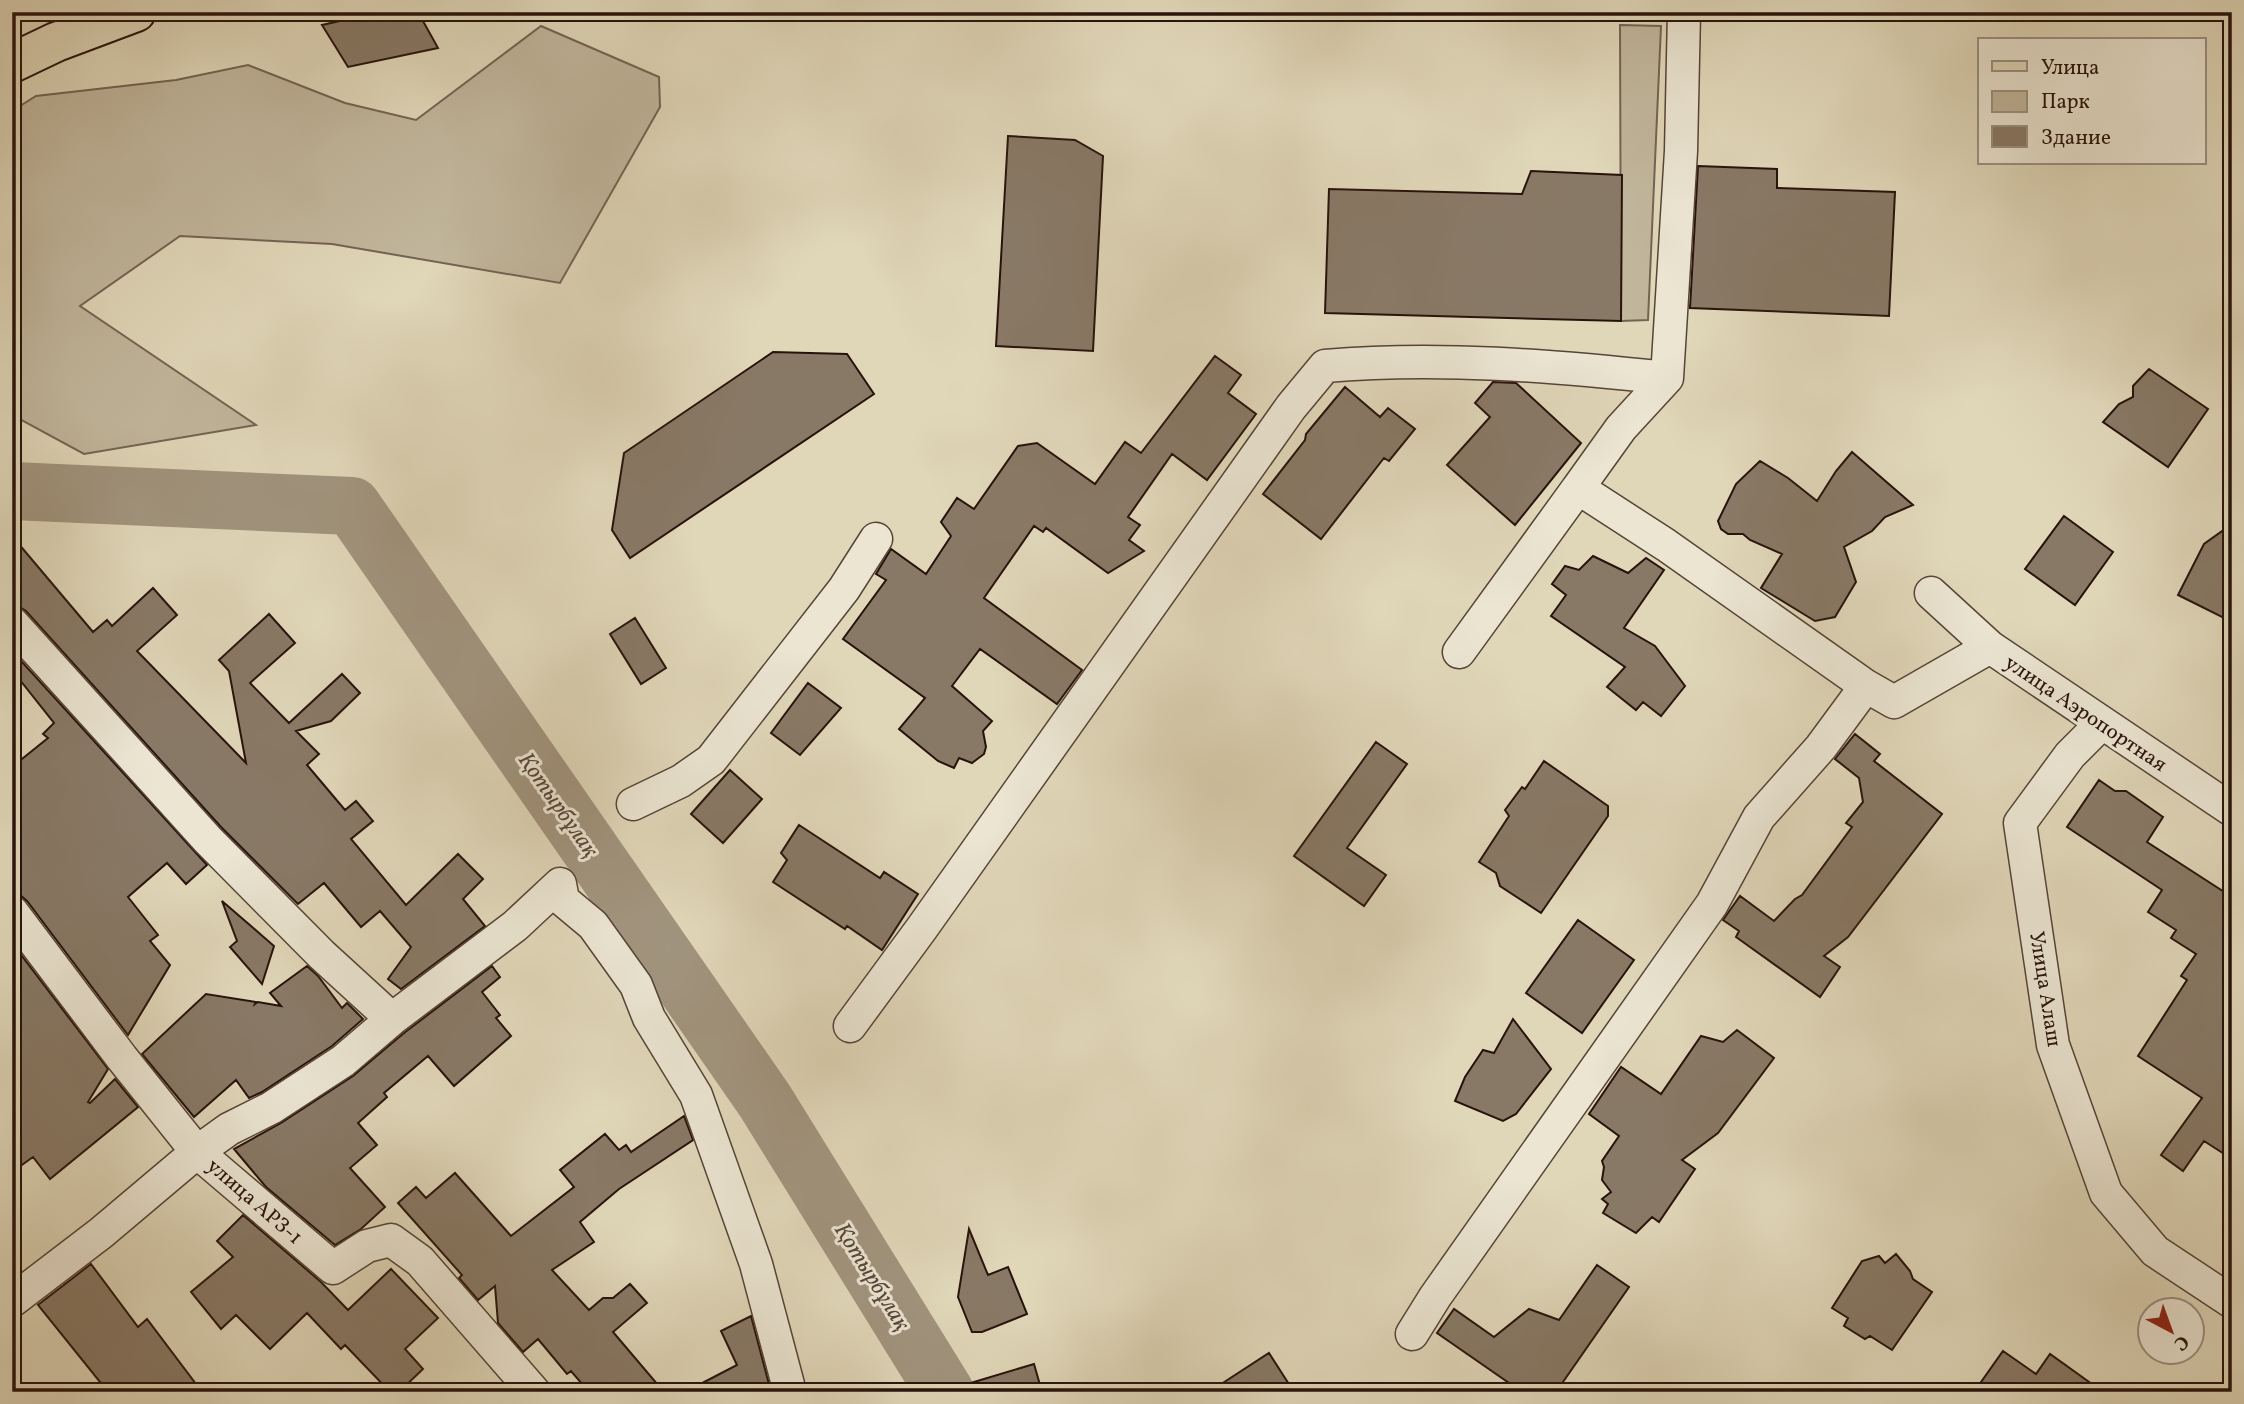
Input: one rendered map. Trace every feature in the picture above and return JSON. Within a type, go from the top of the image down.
[{"type":"main road","points":[[12,63],[67,37],[136,12]]},
{"type":"street","points":[[1459,652],[1620,428],[1667,378],[1681,150],[1684,12]]},
{"type":"street","points":[[849,1027],[922,929],[1291,407],[1325,366],[1376,362],[1495,363],[1667,378]]},
{"type":"street","points":[[1412,1334],[1450,1275],[1713,904],[1759,817],[1821,747],[1866,686],[1666,545],[1578,488]]},
{"type":"street","points":[[632,804],[681,781],[711,760],[844,589],[876,539]]},
{"type":"street","points":[[1931,593],[1990,647]]},
{"type":"street","points":[[12,623],[208,840],[322,955],[392,1019]]},
{"type":"street","name":"улица Аэропортная","points":[[1866,686],[1894,702],[1990,647],[2232,810]]},
{"type":"street","name":"Улица Алаш","points":[[2102,723],[2070,755],[2020,823],[2053,1045],[2106,1193],[2155,1251],[2232,1302]]},
{"type":"street","points":[[12,1301],[102,1233],[197,1152],[229,1129],[271,1108],[343,1061],[392,1019],[515,926],[560,884],[563,900],[593,925],[636,985],[649,1018],[696,1095],[756,1264],[790,1392]]},
{"type":"street","name":"улица АРЗ-1","points":[[12,912],[197,1152],[333,1268],[367,1246],[391,1240],[420,1261],[534,1392]]},
{"type":"green space","points":[[1620,25],[1661,26],[1648,320],[1621,321]]},
{"type":"green space","points":[[541,26],[659,77],[660,107],[560,283],[332,244],[180,236],[80,306],[256,425],[84,454],[12,415],[12,111],[36,96],[176,80],[248,65],[345,103],[416,120]]},
{"type":"building","points":[[380,12],[418,12],[438,48],[348,67],[322,25]]},
{"type":"building","points":[[1008,136],[1075,140],[1103,156],[1093,351],[996,346]]},
{"type":"building","points":[[1698,166],[1777,169],[1777,188],[1895,192],[1889,316],[1690,308]]},
{"type":"building","points":[[1531,171],[1622,175],[1621,321],[1325,313],[1329,189],[1522,194]]},
{"type":"building","points":[[773,352],[847,354],[874,394],[630,558],[612,530],[624,453]]},
{"type":"building","points":[[1215,356],[1241,375],[1228,393],[1256,414],[1207,480],[1172,454],[1128,517],[1140,525],[1129,540],[1144,551],[1108,573],[1046,528],[1043,532],[1034,526],[984,598],[1082,670],[1057,704],[980,649],[952,686],[992,721],[983,731],[986,747],[984,754],[972,763],[959,758],[954,768],[938,761],[899,729],[925,698],[843,639],[886,580],[876,574],[891,549],[926,574],[951,536],[941,522],[957,498],[974,509],[1018,446],[1037,443],[1095,484],[1125,442],[1141,453]]},
{"type":"building","points":[[2149,369],[2208,409],[2168,467],[2103,422],[2119,404],[2133,397],[2133,386]]},
{"type":"building","points":[[1493,382],[1516,383],[1581,443],[1515,525],[1447,465],[1490,417],[1475,403]]},
{"type":"building","points":[[1345,387],[1380,417],[1388,408],[1415,429],[1389,461],[1384,458],[1321,539],[1263,494],[1305,440],[1306,434]]},
{"type":"building","points":[[1852,452],[1913,505],[1885,517],[1872,531],[1844,547],[1856,582],[1835,617],[1815,621],[1761,588],[1782,554],[1750,540],[1743,534],[1728,534],[1721,529],[1718,521],[1736,484],[1760,461],[1788,478],[1817,501]]},
{"type":"building","points":[[2064,516],[2113,552],[2075,605],[2025,569]]},
{"type":"building","points":[[2232,524],[2232,622],[2178,595],[2204,544]]},
{"type":"building","points":[[12,536],[93,632],[107,620],[112,626],[153,588],[177,615],[137,651],[246,763],[229,671],[219,660],[269,614],[295,643],[250,683],[289,723],[342,674],[360,693],[331,721],[296,731],[319,754],[307,765],[345,810],[356,801],[373,821],[351,839],[406,905],[458,854],[483,879],[463,899],[485,926],[401,989],[388,979],[411,947],[380,911],[361,927],[324,883],[298,904],[221,827],[26,611],[12,605]]},
{"type":"building","points":[[1593,556],[1628,573],[1646,558],[1664,570],[1624,628],[1655,646],[1685,686],[1661,716],[1643,702],[1636,710],[1607,687],[1625,667],[1551,616],[1566,595],[1552,584],[1565,566],[1579,570]]},
{"type":"building","points":[[635,618],[666,668],[641,684],[610,634]]},
{"type":"building","points":[[12,651],[207,865],[186,884],[167,863],[128,897],[158,935],[150,941],[170,965],[128,1035],[27,901],[20,895],[12,894],[12,767],[48,738],[43,734],[54,723],[12,670]]},
{"type":"building","points":[[808,683],[841,708],[800,755],[771,733]]},
{"type":"building","points":[[1855,734],[1880,754],[1874,761],[1942,814],[1848,937],[1824,956],[1840,967],[1820,997],[1736,937],[1739,931],[1723,920],[1740,896],[1774,921],[1802,895],[1852,827],[1846,823],[1863,802],[1859,778],[1835,759]]},
{"type":"building","points":[[1376,742],[1407,764],[1347,848],[1386,875],[1364,906],[1294,856]]},
{"type":"building","points":[[1544,761],[1608,806],[1608,816],[1541,913],[1500,886],[1496,873],[1479,862],[1509,816],[1505,810],[1522,787],[1525,789]]},
{"type":"building","points":[[730,770],[762,799],[723,843],[691,814]]},
{"type":"building","points":[[2099,780],[2115,791],[2126,791],[2163,817],[2147,842],[2232,897],[2232,1159],[2204,1141],[2183,1171],[2161,1155],[2202,1098],[2138,1056],[2187,980],[2181,976],[2196,954],[2171,938],[2176,930],[2148,912],[2162,890],[2067,827]]},
{"type":"building","points":[[799,825],[880,878],[884,872],[918,894],[882,950],[773,882],[787,860],[781,853]]},
{"type":"building","points":[[222,901],[274,946],[262,984],[230,947],[237,941]]},
{"type":"building","points":[[1578,920],[1634,960],[1582,1033],[1526,993]]},
{"type":"building","points":[[12,943],[108,1069],[88,1102],[115,1079],[138,1107],[50,1179],[33,1157],[12,1172]]},
{"type":"building","points":[[307,966],[342,1008],[347,1003],[363,1019],[332,1046],[262,1092],[249,1098],[236,1080],[194,1117],[142,1054],[206,994],[256,1002],[255,1004],[258,1002],[281,1006],[270,993]]},
{"type":"building","points":[[492,966],[500,977],[482,992],[500,1015],[496,1018],[511,1036],[454,1086],[428,1056],[384,1093],[387,1097],[358,1123],[377,1145],[350,1168],[385,1207],[361,1229],[335,1245],[266,1187],[234,1149],[281,1123],[353,1076]]},
{"type":"building","points":[[1513,1019],[1551,1069],[1516,1114],[1503,1121],[1455,1101],[1465,1077],[1483,1050],[1494,1053]]},
{"type":"building","points":[[1737,1030],[1774,1058],[1718,1133],[1682,1160],[1695,1169],[1659,1222],[1652,1217],[1636,1233],[1603,1213],[1608,1204],[1602,1199],[1611,1192],[1602,1180],[1602,1161],[1619,1136],[1589,1114],[1621,1067],[1661,1094],[1701,1036],[1723,1042]]},
{"type":"building","points":[[684,1116],[693,1140],[619,1189],[580,1222],[594,1242],[552,1270],[589,1310],[603,1298],[613,1298],[630,1284],[647,1303],[613,1332],[664,1392],[589,1392],[571,1371],[567,1374],[538,1339],[523,1352],[498,1323],[495,1286],[478,1300],[459,1278],[462,1275],[398,1203],[416,1187],[426,1198],[455,1173],[511,1236],[574,1187],[560,1170],[605,1134],[619,1150],[626,1145],[631,1152]]},
{"type":"building","points":[[243,1215],[321,1282],[348,1310],[391,1269],[438,1318],[405,1349],[423,1369],[399,1392],[390,1392],[345,1345],[341,1349],[307,1313],[270,1349],[236,1315],[221,1329],[191,1292],[233,1257],[217,1241]]},
{"type":"building","points":[[969,1229],[988,1275],[1008,1267],[1027,1314],[982,1332],[972,1332],[958,1297]]},
{"type":"building","points":[[1896,1254],[1913,1279],[1932,1292],[1892,1350],[1870,1336],[1865,1339],[1844,1326],[1848,1318],[1832,1308],[1862,1261],[1879,1256],[1885,1263]]},
{"type":"building","points":[[91,1264],[138,1327],[147,1319],[202,1392],[108,1392],[38,1305]]},
{"type":"building","points":[[1597,1265],[1629,1287],[1556,1392],[1522,1392],[1437,1333],[1454,1309],[1494,1337],[1529,1309],[1559,1320]]},
{"type":"building","points":[[751,1316],[771,1392],[685,1392],[737,1365],[721,1331]]},
{"type":"building","points":[[2003,1351],[2036,1374],[2050,1354],[2103,1392],[1974,1392]]},
{"type":"building","points":[[1269,1353],[1294,1392],[1209,1392]]},
{"type":"building","points":[[1034,1364],[1042,1392],[965,1392],[964,1385]]},
{"type":"waterway","name":"Қотырбұлақ","points":[[12,491],[352,506],[765,1101],[945,1392]]}]
